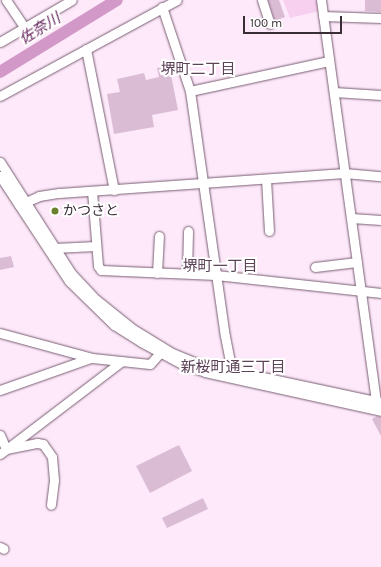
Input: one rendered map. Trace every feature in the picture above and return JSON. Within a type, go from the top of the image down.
[{"type":"street","points":[[6,0],[24,27]]},
{"type":"street","points":[[0,42],[72,0]]},
{"type":"street","points":[[0,96],[177,0]]},
{"type":"street","points":[[262,0],[270,24]]},
{"type":"street","points":[[0,176],[71,273],[94,297],[133,329],[172,353],[232,372],[379,402],[361,291],[321,0]]},
{"type":"street","points":[[162,7],[190,91],[216,275],[232,372]]},
{"type":"street","points":[[323,16],[381,18]]},
{"type":"street","points":[[86,49],[114,190]]},
{"type":"street","points":[[190,91],[329,61]]},
{"type":"street","points":[[334,92],[381,95]]},
{"type":"street","points":[[0,162],[21,204],[56,264],[82,295],[114,325],[160,353],[182,364],[230,379],[381,411]]},
{"type":"street","points":[[21,204],[39,196],[92,191],[344,173],[381,176]]},
{"type":"street","points":[[266,179],[269,231]]},
{"type":"street","points":[[92,191],[98,266],[101,270],[216,275],[381,293]]},
{"type":"street","points":[[351,218],[381,220]]},
{"type":"street","points":[[186,273],[188,231]]},
{"type":"street","points":[[156,273],[159,236]]},
{"type":"street","points":[[54,248],[96,246]]},
{"type":"street","points":[[315,267],[357,262]]},
{"type":"street","points":[[0,333],[92,358],[150,364],[160,353]]},
{"type":"street","points":[[0,390],[92,358]]},
{"type":"street","points":[[3,452],[122,361]]},
{"type":"street","points":[[0,436],[3,452]]},
{"type":"street","points":[[3,452],[37,443],[43,444],[52,458],[54,480],[51,505]]},
{"type":"shaded area","points":[[283,0],[317,0],[319,11],[290,18]]},
{"type":"building","points":[[268,0],[279,0],[285,17],[275,21]]},
{"type":"building","points":[[365,0],[381,0],[381,12],[365,11]]},
{"type":"building","points":[[165,66],[167,75],[171,75],[178,110],[152,115],[154,127],[114,134],[107,94],[120,92],[117,79],[144,73],[146,80],[159,77],[157,68]]},
{"type":"building","points":[[11,256],[14,267],[0,270],[0,258]]},
{"type":"building","points":[[377,416],[381,417],[381,436],[372,419]]},
{"type":"building","points":[[179,445],[192,471],[150,493],[136,466]]},
{"type":"building","points":[[203,498],[208,509],[167,528],[162,518]]},
{"type":"waterway","name":"佐奈川","points":[[0,72],[117,0]]},
{"type":"place","name":"かつさと","points":[[55,211]]},
{"type":"district","name":"堺町二丁目","points":[[198,70]]},
{"type":"district","name":"堺町一丁目","points":[[220,267]]},
{"type":"district","name":"新桜町通三丁目","points":[[233,368]]}]
